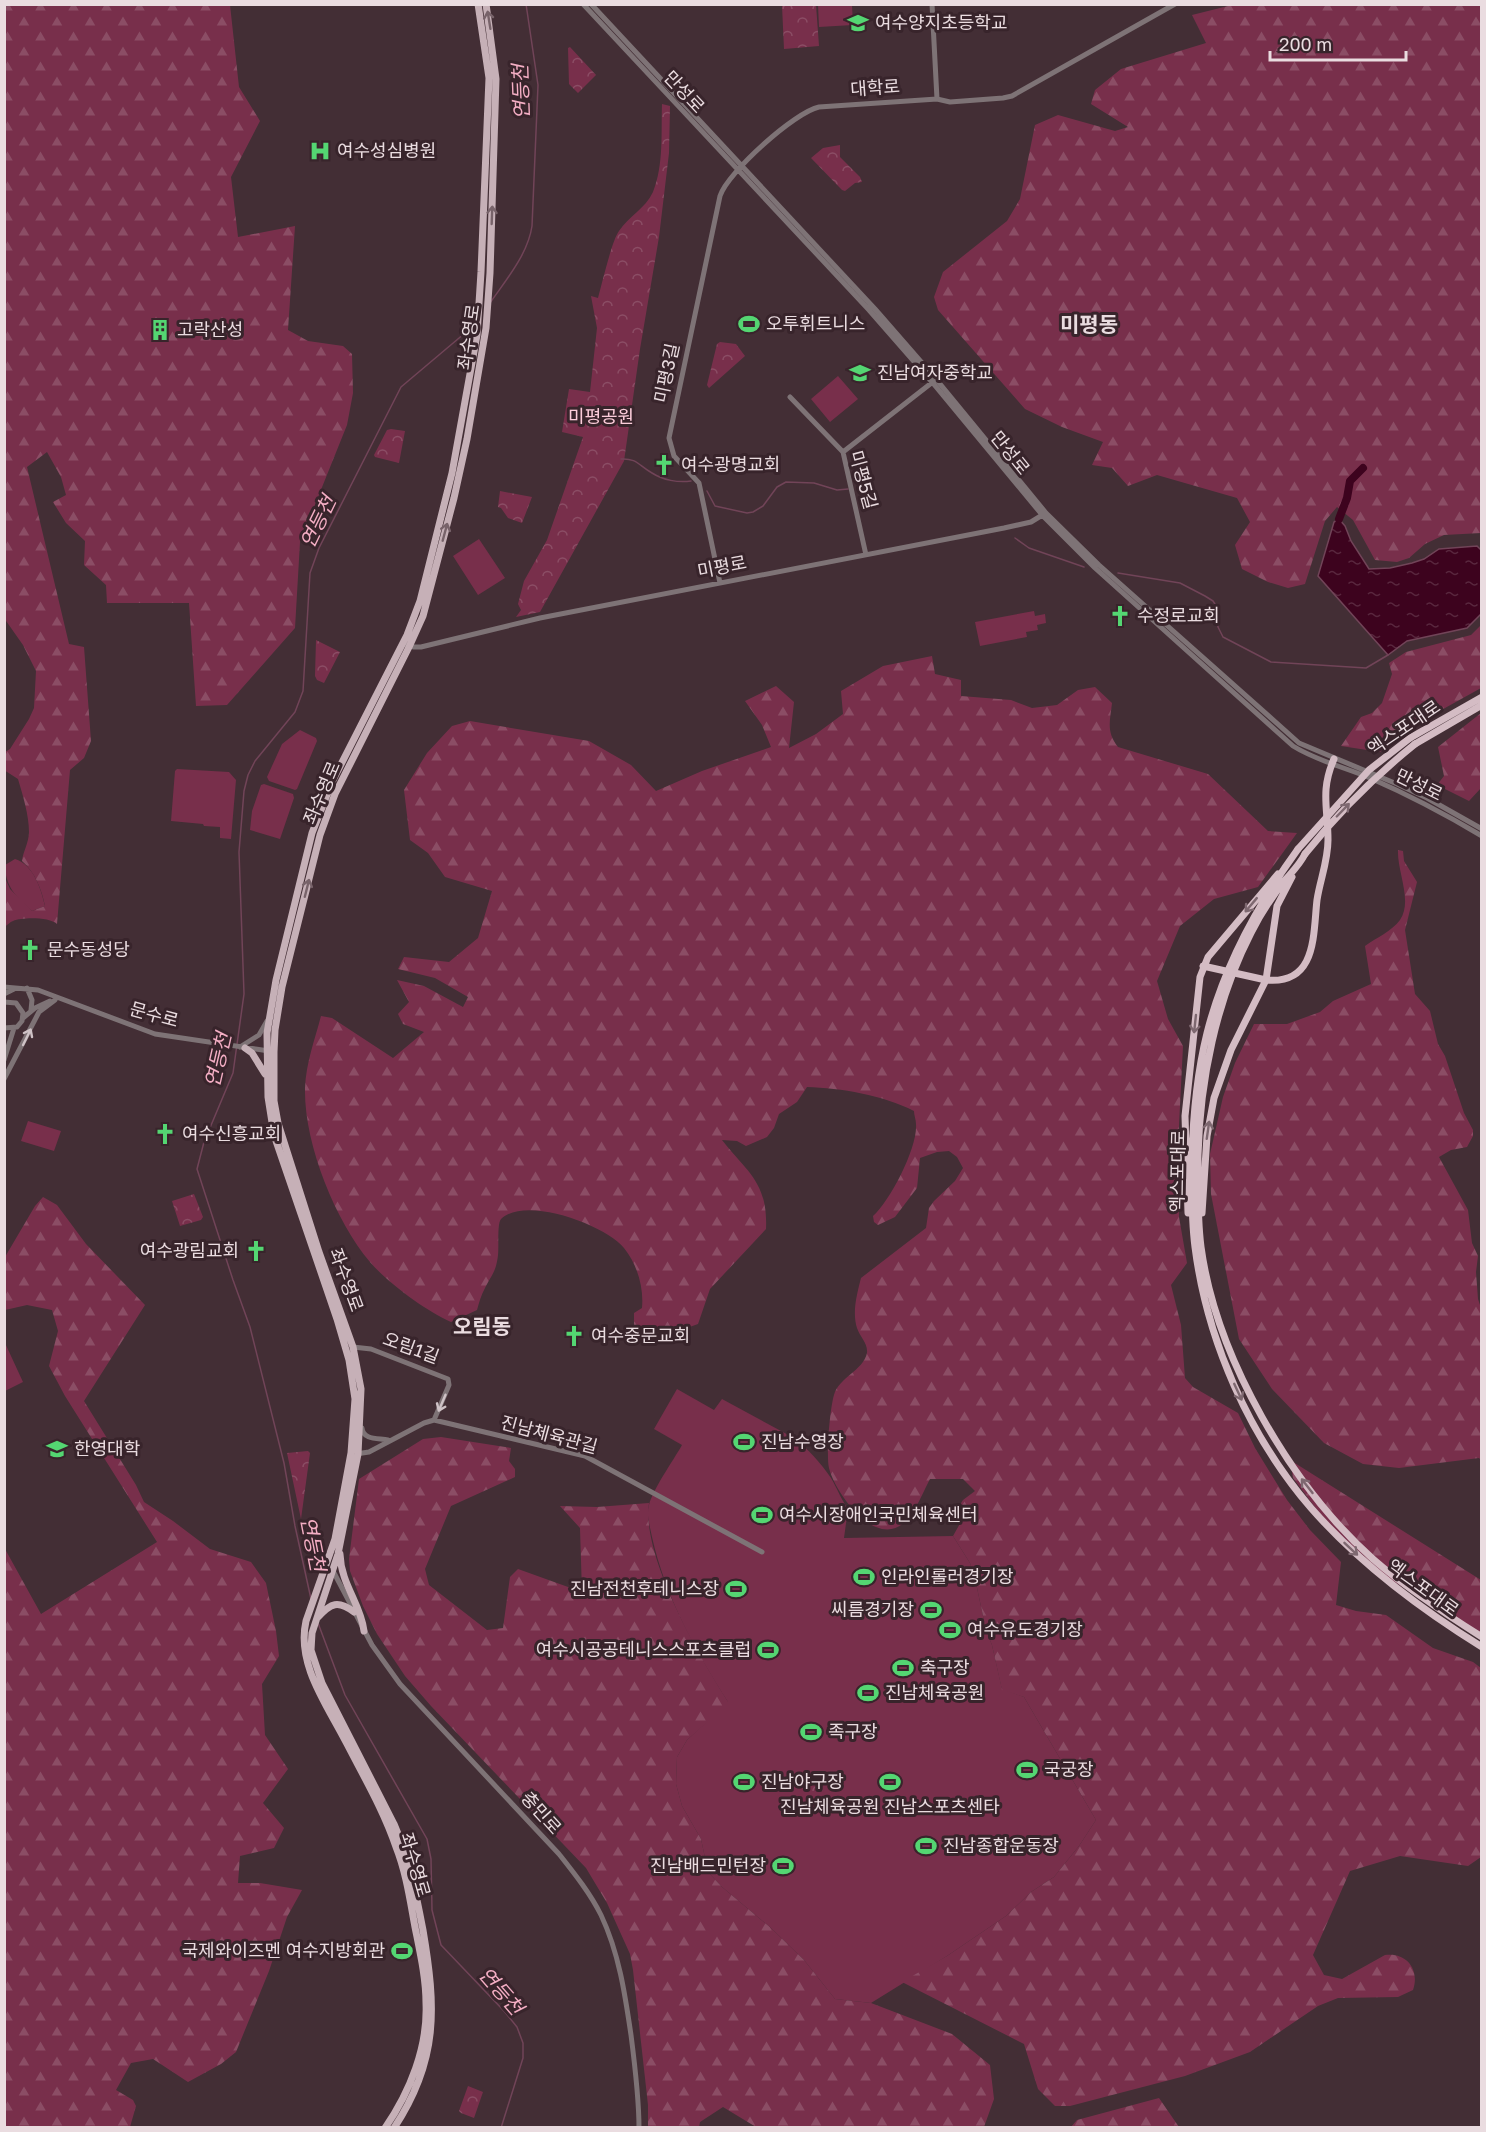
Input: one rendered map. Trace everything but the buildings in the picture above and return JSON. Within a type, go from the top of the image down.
[{"type":"highway","name":"엑스포대로","points":[[1482,697],[1369,770],[1298,849],[1247,930],[1230,966],[1207,1032],[1198,1079],[1193,1128],[1196,1229],[1203,1296],[1215,1337],[1242,1401],[1283,1471],[1311,1508],[1339,1537],[1401,1593],[1482,1647]]},
{"type":"highway","name":"엑스포대로","points":[[1482,705],[1413,741],[1361,792],[1305,854],[1251,932],[1236,966],[1213,1035],[1204,1080],[1199,1129],[1196,1229],[1209,1287],[1228,1344],[1263,1418],[1299,1474],[1349,1536],[1374,1560],[1407,1586],[1482,1637]]},
{"type":"highway","points":[[1203,966],[1277,981],[1290,978],[1304,967],[1310,956],[1318,896],[1327,856],[1325,790],[1332,761]]},
{"type":"highway","points":[[1196,1229],[1187,1201],[1185,1116],[1200,977],[1208,957],[1290,861]]},
{"type":"highway","points":[[1196,1229],[1202,1216],[1207,1136],[1214,1098],[1231,1050],[1266,980],[1277,906],[1297,867]]},
{"type":"main road","name":"좌수영로","points":[[478,4],[491,61]]},
{"type":"main road","name":"좌수영로","points":[[270,1051],[316,834],[332,782],[406,645],[419,614],[454,498],[475,399],[489,304],[491,254],[491,61],[486,4]]},
{"type":"main road","name":"좌수영로","points":[[419,614],[452,473],[477,335],[491,106]]},
{"type":"main road","points":[[482,254],[491,254]]},
{"type":"main road","points":[[480,304],[489,304]]},
{"type":"main road","points":[[473,356],[482,358]]},
{"type":"main road","points":[[466,398],[475,399]]},
{"type":"main road","name":"좌수영로","points":[[316,834],[304,859],[269,1014],[270,1115],[277,1144],[340,1318],[353,1347],[359,1375],[362,1402],[339,1547],[326,1595],[312,1633],[311,1650],[322,1683],[394,1824],[403,1845],[414,1884],[425,1960],[427,2006],[422,2047],[406,2092],[386,2127]]},
{"type":"main road","points":[[242,1047],[269,1074]]},
{"type":"main road","name":"좌수영로","points":[[340,1318],[354,1386],[355,1454],[334,1539],[306,1621],[303,1643],[310,1670],[374,1796],[396,1847],[433,1996],[430,2038],[418,2082],[394,2127]]},
{"type":"main road","points":[[339,1547],[346,1585],[361,1617],[364,1631]]},
{"type":"main road","points":[[315,1596],[320,1600],[313,1620],[316,1622],[328,1608],[341,1604],[354,1612]]},
{"type":"street","name":"만성로","points":[[583,4],[737,172],[934,380]]},
{"type":"street","name":"만성로","points":[[591,4],[869,302],[1044,515],[1283,731],[1332,761],[1423,802],[1482,836]]},
{"type":"street","points":[[932,4],[937,99]]},
{"type":"street","name":"대학로","points":[[743,166],[781,130],[808,110],[826,106],[937,99],[950,102],[1008,98],[1175,4]]},
{"type":"street","name":"미평3길","points":[[720,583],[699,483],[674,456],[669,438],[720,196],[727,183],[743,166]]},
{"type":"street","points":[[843,452],[934,380]]},
{"type":"street","name":"미평5길","points":[[790,397],[843,452],[866,555]]},
{"type":"street","name":"미평로","points":[[406,645],[422,646],[532,619],[1026,523],[1044,515]]},
{"type":"street","name":"만성로","points":[[1332,761],[1382,777],[1427,798],[1482,829]]},
{"type":"street","points":[[4,987],[46,993],[72,1004]]},
{"type":"street","points":[[4,994],[22,988]]},
{"type":"street","points":[[22,988],[32,1000],[32,1010]]},
{"type":"street","points":[[4,1028],[14,1028],[20,1024],[46,993]]},
{"type":"street","points":[[32,1010],[45,1002],[55,1000],[72,1004]]},
{"type":"street","points":[[4,1079],[39,1012],[55,1000]]},
{"type":"street","points":[[4,1002],[12,1001],[19,1006],[23,1018]]},
{"type":"street","name":"문수로","points":[[72,1004],[155,1034],[242,1047]]},
{"type":"street","points":[[242,1047],[259,1035],[269,1014]]},
{"type":"street","points":[[4,1060],[14,1028]]},
{"type":"street","points":[[242,1047],[270,1051]]},
{"type":"street","name":"오림1길","points":[[353,1347],[371,1349],[448,1379],[449,1385],[434,1420]]},
{"type":"street","points":[[362,1402],[362,1433],[367,1437],[390,1440]]},
{"type":"street","points":[[355,1454],[369,1452],[434,1420]]},
{"type":"street","name":"진남체육관길","points":[[434,1420],[585,1456],[762,1552]]},
{"type":"street","name":"충민로","points":[[327,1562],[364,1631],[392,1674],[407,1693],[559,1854],[600,1912],[611,1940],[625,1993],[634,2054],[639,2127]]},
{"type":"green space","points":[[5,4],[230,5],[239,87],[260,121],[231,177],[238,237],[295,226],[288,330],[308,341],[343,346],[352,354],[353,393],[347,425],[300,542],[295,628],[227,705],[196,706],[189,603],[107,603],[106,585],[84,565],[85,541],[66,523],[53,502],[66,495],[61,477],[47,452],[27,467],[69,644],[84,647],[91,741],[84,758],[70,770],[57,924],[48,920],[29,918],[13,921],[5,927],[5,878],[10,889],[32,911],[45,906],[31,870],[22,861],[29,826],[18,779],[4,770],[5,752],[10,749],[34,708],[36,671],[23,645],[4,618]]},
{"type":"green space","points":[[1236,4],[1481,5],[1481,533],[1444,535],[1425,544],[1409,558],[1397,562],[1375,560],[1353,520],[1337,507],[1325,521],[1305,584],[1288,588],[1268,582],[1242,569],[1235,545],[1250,522],[1237,498],[1157,475],[1128,486],[1112,468],[1092,465],[1103,442],[1062,427],[1025,409],[938,310],[934,297],[943,272],[1007,221],[1020,199],[1035,125],[1058,115],[1115,131],[1128,127],[1091,104],[1095,90],[1121,69],[1206,43],[1192,15]]},
{"type":"green space","points":[[782,5],[816,5],[819,46],[784,49]]},
{"type":"green space","points":[[818,5],[852,5],[853,25],[819,27]]},
{"type":"green space","points":[[570,47],[596,75],[578,93],[569,84],[568,48]]},
{"type":"green space","name":"미평공원","points":[[662,104],[670,106],[669,153],[659,237],[624,461],[540,612],[516,617],[521,610],[518,604],[524,581],[547,540],[583,437],[562,432],[569,389],[590,392],[597,328],[591,296],[598,298],[616,236],[627,221],[646,203],[657,182],[661,148]]},
{"type":"green space","points":[[840,145],[840,157],[860,177],[862,182],[855,183],[845,191],[811,158],[823,148]]},
{"type":"green space","points":[[720,342],[736,344],[745,356],[709,388],[707,385],[717,344]]},
{"type":"green space","points":[[838,376],[858,399],[830,422],[811,399]]},
{"type":"green space","points":[[387,430],[405,431],[399,463],[374,455]]},
{"type":"green space","points":[[500,491],[532,497],[522,523],[508,518],[498,507]]},
{"type":"green space","points":[[479,539],[505,578],[478,595],[453,556]]},
{"type":"green space","points":[[1034,611],[1035,616],[1045,614],[1046,623],[1037,625],[1038,630],[1026,632],[1027,637],[980,646],[975,622]]},
{"type":"green space","points":[[1481,625],[1481,688],[1427,718],[1380,752],[1341,746],[1361,717],[1372,713],[1382,703],[1392,674],[1389,663],[1406,652],[1471,635]]},
{"type":"green space","points":[[316,640],[340,652],[324,683],[317,680],[315,676]]},
{"type":"green space","points":[[932,656],[935,674],[961,680],[961,696],[1011,700],[1032,708],[1057,705],[1078,690],[1095,687],[1112,703],[1110,731],[1118,747],[1208,774],[1268,831],[1297,833],[1258,887],[1214,899],[1180,926],[1157,981],[1168,1019],[1183,1046],[1178,1145],[1179,1217],[1187,1263],[1171,1285],[1181,1325],[1185,1378],[1193,1387],[1238,1413],[1255,1448],[1287,1500],[1310,1530],[1341,1562],[1336,1605],[1356,1611],[1386,1615],[1433,1648],[1473,1662],[1481,1668],[1481,1857],[1468,1866],[1400,1856],[1350,1871],[1313,1955],[1324,1975],[1342,1979],[1385,1955],[1400,1956],[1413,1969],[1415,1983],[1413,1990],[1398,1997],[1338,1998],[1318,2006],[1250,2052],[1185,2076],[1070,2106],[1055,2106],[1038,2089],[1024,2044],[902,1982],[947,1956],[1006,1916],[1031,1892],[1054,1877],[1096,1820],[1024,1697],[1002,1690],[970,1563],[953,1536],[962,1520],[958,1508],[963,1500],[975,1491],[963,1479],[930,1479],[904,1523],[896,1528],[876,1527],[861,1518],[847,1502],[836,1485],[828,1462],[834,1395],[841,1383],[861,1365],[867,1353],[855,1316],[861,1278],[926,1228],[929,1208],[955,1181],[963,1168],[957,1157],[949,1151],[937,1152],[920,1158],[917,1188],[895,1217],[878,1225],[874,1222],[873,1216],[895,1186],[913,1146],[916,1124],[914,1111],[862,1093],[807,1087],[797,1102],[779,1114],[774,1128],[767,1137],[746,1146],[737,1141],[722,1140],[760,1189],[766,1213],[766,1229],[710,1289],[698,1324],[667,1335],[647,1327],[634,1330],[634,1313],[642,1308],[642,1292],[636,1268],[624,1248],[615,1239],[584,1222],[565,1216],[528,1210],[512,1212],[501,1219],[496,1265],[482,1293],[477,1310],[451,1322],[419,1304],[397,1287],[370,1262],[357,1245],[324,1180],[316,1157],[306,1110],[307,1069],[321,1016],[332,1018],[393,1058],[424,1032],[403,1024],[398,1014],[409,1002],[397,980],[424,986],[463,1007],[468,997],[435,978],[398,969],[404,957],[449,962],[478,938],[492,891],[445,877],[428,853],[410,840],[404,790],[427,753],[452,726],[470,721],[589,741],[631,765],[656,791],[702,771],[771,747],[762,725],[745,701],[776,686],[794,702],[789,748],[816,734],[843,714],[841,691],[883,666]]},
{"type":"green space","points":[[1481,713],[1481,788],[1469,801],[1437,785],[1444,776],[1438,747]]},
{"type":"green space","points":[[300,730],[316,738],[317,741],[295,790],[269,781],[267,777],[282,744]]},
{"type":"green space","points":[[177,769],[229,772],[236,780],[231,839],[220,838],[220,827],[171,821]]},
{"type":"green space","points":[[261,785],[293,794],[294,798],[280,839],[250,830],[252,811]]},
{"type":"green space","points":[[1398,850],[1403,851],[1404,861],[1417,882],[1405,930],[1415,994],[1430,1011],[1438,1044],[1445,1056],[1464,1113],[1473,1130],[1473,1136],[1467,1147],[1451,1150],[1439,1157],[1468,1210],[1472,1243],[1478,1256],[1476,1272],[1478,1299],[1482,1311],[1481,1460],[1479,1458],[1399,1468],[1363,1464],[1324,1443],[1272,1389],[1239,1339],[1211,1194],[1210,1154],[1223,1097],[1235,1063],[1254,1024],[1287,1024],[1320,1012],[1333,1001],[1371,984],[1365,946],[1393,928],[1404,912],[1405,895]]},
{"type":"green space","points":[[15,859],[22,862],[32,872],[39,885],[45,906],[32,911],[12,891],[5,865]]},
{"type":"green space","points":[[28,1121],[61,1131],[54,1151],[21,1141]]},
{"type":"green space","points":[[194,1194],[203,1217],[201,1220],[180,1226],[172,1201]]},
{"type":"green space","points":[[43,1197],[57,1205],[86,1244],[145,1305],[84,1401],[136,1485],[144,1502],[210,1549],[251,1562],[266,1583],[279,1656],[262,1684],[265,1735],[288,1769],[263,1803],[284,1828],[274,1848],[240,1856],[238,1883],[260,1883],[302,1890],[287,1917],[269,1971],[236,2052],[221,2064],[188,2082],[153,2059],[131,2063],[116,2090],[133,2100],[136,2106],[130,2127],[5,2127],[5,1549],[41,1614],[157,1542],[65,1396],[49,1366],[58,1331],[52,1310],[27,1305],[5,1310],[5,1257],[35,1206]]},
{"type":"green space","points":[[5,1343],[23,1382],[4,1391]]},
{"type":"green space","name":"진남체육공원","points":[[677,1389],[714,1410],[722,1399],[794,1438],[827,1472],[848,1509],[844,1538],[953,1536],[970,1563],[1002,1689],[1024,1697],[1096,1820],[1054,1877],[1031,1892],[1006,1916],[871,2003],[835,1999],[804,1960],[771,1928],[722,1887],[708,1872],[701,1839],[682,1806],[676,1784],[677,1757],[687,1740],[728,1702],[693,1643],[673,1602],[658,1559],[649,1521],[648,1509],[651,1498],[682,1445],[654,1429]]},
{"type":"green space","points":[[441,1437],[511,1448],[509,1461],[515,1469],[515,1477],[451,1506],[425,1569],[429,1585],[487,1630],[503,1628],[510,1577],[518,1569],[582,1592],[580,1528],[560,1506],[597,1507],[649,1503],[649,1525],[663,1578],[689,1634],[729,1703],[687,1740],[677,1757],[676,1784],[682,1806],[701,1839],[708,1872],[804,1960],[835,1999],[871,2003],[952,2034],[990,2065],[994,2099],[984,2127],[756,2127],[723,2107],[700,2122],[699,2127],[648,2127],[648,2105],[633,1970],[630,1954],[607,1903],[586,1868],[405,1676],[377,1634],[363,1606],[350,1571],[349,1559],[359,1479],[423,1439]]},
{"type":"green space","points":[[308,1451],[310,1453],[301,1519],[287,1453]]},
{"type":"green space","points":[[1290,1460],[1481,1580],[1481,1635],[1388,1578],[1326,1522],[1293,1478]]},
{"type":"green space","points":[[832,1773],[825,1798],[808,1808],[805,1787]]},
{"type":"green space","points":[[468,2086],[483,2092],[474,2118],[459,2111]]},
{"type":"green space","points":[[1159,2098],[1179,2127],[1071,2127],[1077,2120]]},
{"type":"water","points":[[1339,519],[1369,569],[1390,568],[1412,563],[1424,559],[1439,549],[1477,546],[1481,550],[1481,614],[1467,628],[1407,641],[1388,655],[1318,576],[1334,522]]},
{"type":"waterway","name":"연등천","points":[[490,303],[521,257],[532,226],[538,85],[526,4]]},
{"type":"waterway","name":"연등천","points":[[311,1599],[284,1463],[250,1327],[197,1169],[204,1142],[233,1073],[244,994],[239,852],[244,791],[255,761],[295,712],[303,691],[310,573],[319,548],[401,387],[474,323]]},
{"type":"waterway","points":[[621,459],[634,461],[666,479],[691,481]]},
{"type":"waterway","points":[[1339,519],[1347,498],[1350,481],[1363,468]]},
{"type":"waterway","points":[[707,491],[715,506],[747,513],[763,506],[777,487],[786,482],[814,483],[837,490],[848,489]]},
{"type":"waterway","points":[[1015,538],[1029,548],[1084,567]]},
{"type":"waterway","points":[[1118,573],[1180,583],[1205,596],[1217,607],[1218,627],[1223,637],[1271,662],[1366,668],[1388,655]]},
{"type":"waterway","name":"연등천","points":[[318,1623],[345,1695],[427,1839],[431,1859],[432,1910],[441,1945],[504,2011],[517,2027],[523,2043],[523,2058],[501,2128]]},
{"type":"place","name":"여수양지초등학교","points":[[858,23]]},
{"type":"place","name":"여수성심병원","points":[[320,151]]},
{"type":"place","name":"오투휘트니스","points":[[749,324]]},
{"type":"place","name":"고락산성","points":[[160,330]]},
{"type":"place","name":"진남여자중학교","points":[[860,373]]},
{"type":"place","name":"여수광명교회","points":[[664,465]]},
{"type":"place","name":"수정로교회","points":[[1120,616]]},
{"type":"place","name":"문수동성당","points":[[30,950]]},
{"type":"place","name":"여수신흥교회","points":[[165,1134]]},
{"type":"place","name":"여수광림교회","points":[[256,1251]]},
{"type":"place","name":"여수중문교회","points":[[574,1336]]},
{"type":"place","name":"진남수영장","points":[[744,1442]]},
{"type":"place","name":"한영대학","points":[[57,1449]]},
{"type":"place","name":"여수시장애인국민체육센터","points":[[762,1515]]},
{"type":"place","name":"인라인롤러경기장","points":[[864,1577]]},
{"type":"place","name":"진남전천후테니스장","points":[[736,1589]]},
{"type":"place","name":"씨름경기장","points":[[931,1610]]},
{"type":"place","name":"여수유도경기장","points":[[950,1630]]},
{"type":"place","name":"여수시공공테니스스포츠클럽","points":[[768,1650]]},
{"type":"place","name":"축구장","points":[[903,1668]]},
{"type":"place","name":"진남체육공원","points":[[868,1693]]},
{"type":"place","name":"족구장","points":[[811,1732]]},
{"type":"place","name":"국궁장","points":[[1027,1770]]},
{"type":"place","name":"진남야구장","points":[[744,1782]]},
{"type":"place","name":"진남체육공원 진남스포츠센타","points":[[890,1782]]},
{"type":"place","name":"진남종합운동장","points":[[926,1846]]},
{"type":"place","name":"진남배드민턴장","points":[[783,1866]]},
{"type":"place","name":"국제와이즈멘 여수지방회관","points":[[402,1951]]},
{"type":"district","name":"미평동","points":[[1089,325]]},
{"type":"district","name":"오림동","points":[[482,1327]]}]
